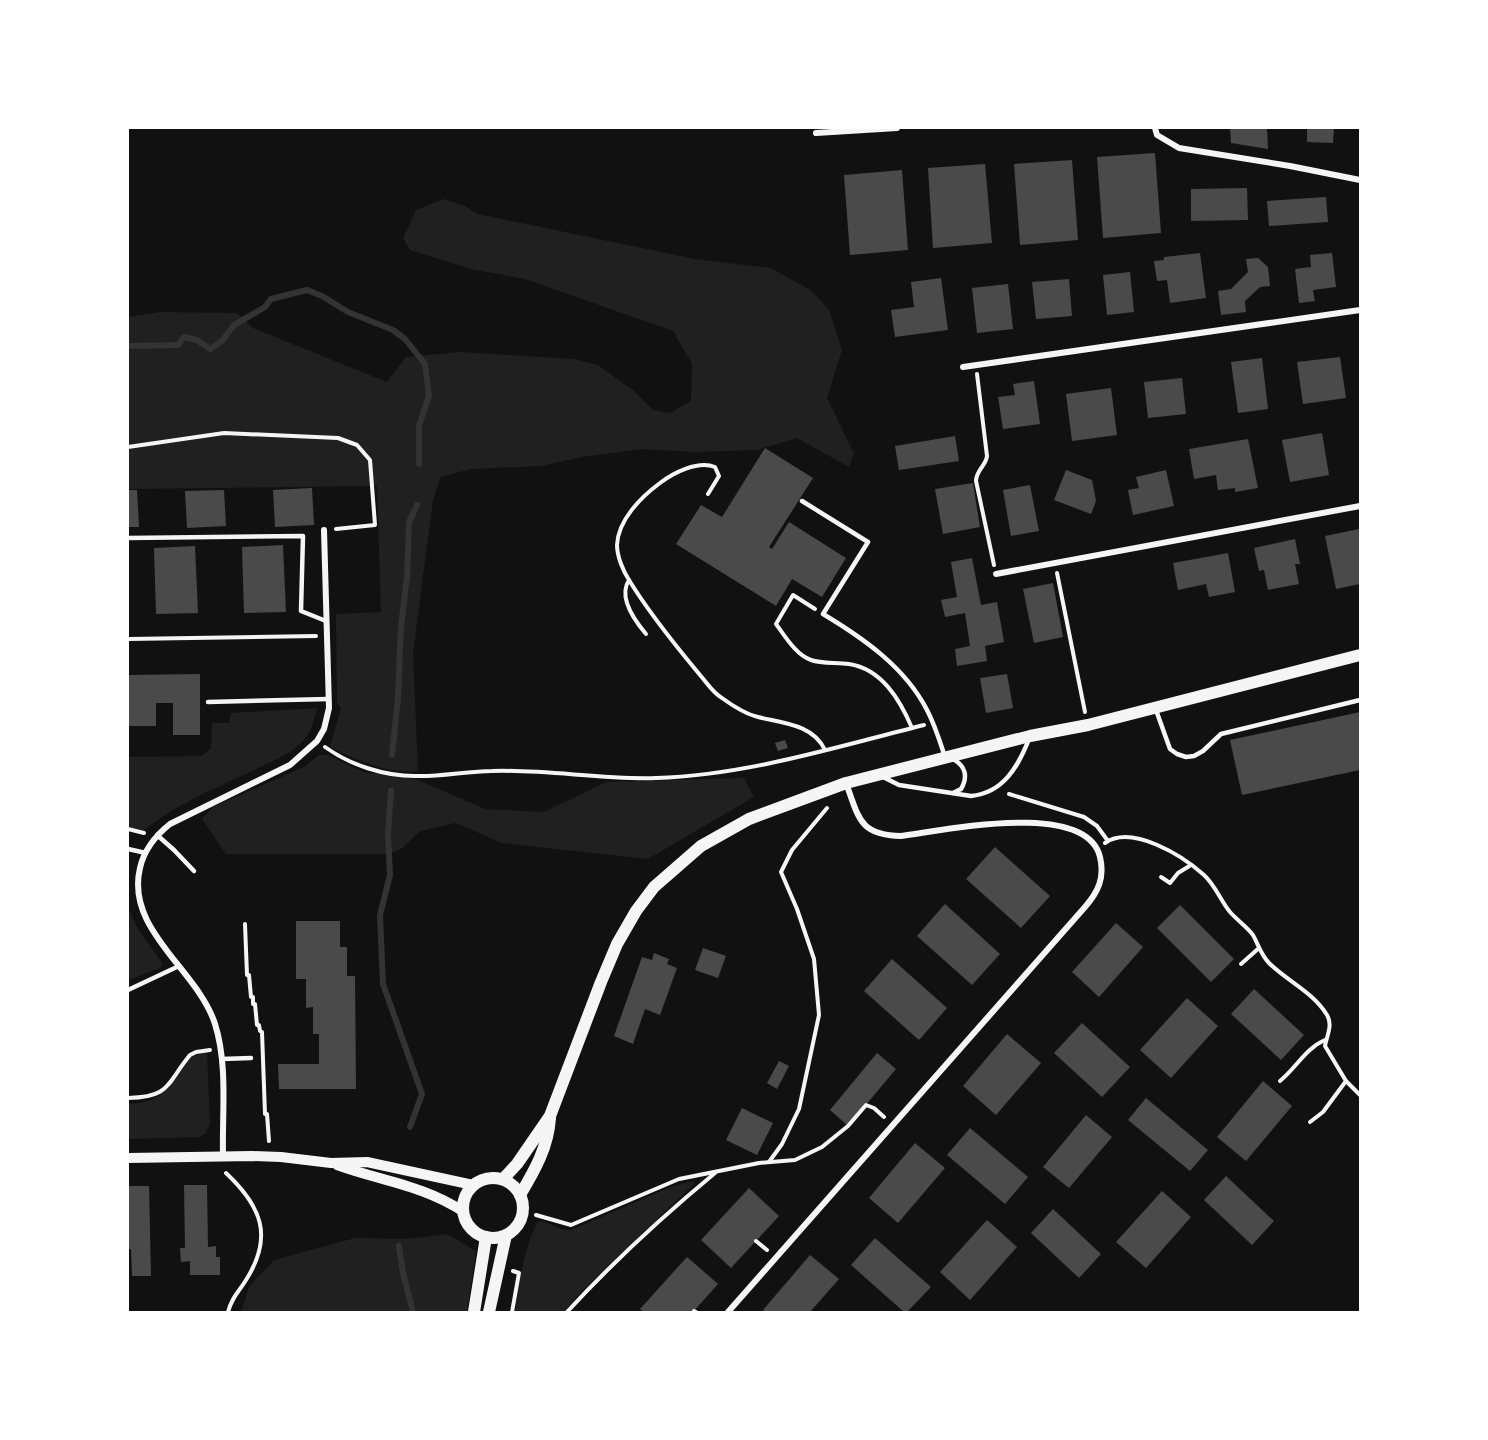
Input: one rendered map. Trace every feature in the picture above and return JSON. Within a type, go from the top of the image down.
[{"type":"main road","points":[[503,1179],[517,1164],[550,1116],[618,944],[636,910],[654,887],[701,846],[748,819],[846,783],[1030,736],[1088,725],[1360,655]]},
{"type":"main road","points":[[520,1195],[545,1150],[550,1116]]},
{"type":"main road","points":[[503,1179],[513,1185],[520,1195],[523,1206],[521,1218],[516,1228],[506,1235],[486,1237],[475,1232],[467,1223],[464,1212],[465,1197],[473,1185],[482,1180],[503,1179]]},
{"type":"main road","points":[[489,1312],[506,1235]]},
{"type":"main road","points":[[474,1312],[486,1237]]},
{"type":"street","points":[[816,133],[897,128]]},
{"type":"street","points":[[1155,128],[1157,135],[1179,148],[1360,180]]},
{"type":"street","points":[[963,367],[1360,310]]},
{"type":"street","points":[[996,574],[1360,506]]},
{"type":"street","points":[[223,1155],[220,1042],[209,1010],[180,966],[151,929],[138,899],[137,878],[146,853],[156,835],[170,824],[290,765],[317,741],[327,719],[329,699],[324,530]]},
{"type":"street","points":[[728,1312],[1085,907],[1097,892],[1102,873],[1100,857],[1093,844],[1082,834],[1043,822],[1019,821],[901,836],[884,836],[869,830],[858,817],[846,783]]},
{"type":"street","points":[[128,1158],[223,1155],[281,1157],[332,1163],[367,1162],[473,1185]]},
{"type":"street","points":[[332,1163],[365,1175],[420,1189],[445,1199],[464,1212]]},
{"type":"lane","points":[[802,501],[868,542],[823,614],[849,630],[898,671],[915,690],[933,723],[946,758],[959,762],[966,775],[961,789],[953,793]]},
{"type":"lane","points":[[128,538],[303,536],[301,610],[326,621]]},
{"type":"lane","points":[[208,702],[329,699]]},
{"type":"lane","points":[[1155,708],[1170,749],[1186,757],[1203,751],[1221,734],[1360,700]]},
{"type":"lane","points":[[878,774],[898,784],[971,796],[982,795],[994,790],[1004,782],[1023,753],[1030,736]]},
{"type":"lane","points":[[156,835],[194,871]]},
{"type":"lane","points":[[128,849],[146,853]]},
{"type":"lane","points":[[128,990],[180,966]]},
{"type":"lane","points":[[222,1059],[251,1058]]},
{"type":"path","points":[[976,366],[987,456],[977,472],[976,481],[996,574]]},
{"type":"path","points":[[128,447],[224,433],[338,438],[357,445],[370,460],[375,525],[324,530]]},
{"type":"path","points":[[708,494],[719,476],[715,467],[703,465],[667,477],[652,488],[635,506],[624,522],[617,545],[618,554],[629,580],[685,657],[719,696],[750,714],[796,726],[813,735],[825,750]]},
{"type":"path","points":[[1055,563],[1084,710]]},
{"type":"path","points":[[629,580],[625,596],[637,622],[646,634]]},
{"type":"path","points":[[823,614],[793,595],[776,624],[792,645],[812,661],[852,664],[882,680],[893,691],[912,728]]},
{"type":"path","points":[[128,639],[326,635]]},
{"type":"path","points":[[317,741],[334,753],[370,769],[414,776],[492,771],[545,771],[656,778],[754,767],[933,723]]},
{"type":"path","points":[[1009,794],[1084,817],[1097,826],[1108,841],[1129,837],[1154,843],[1206,876],[1228,910],[1252,934],[1268,962],[1310,996],[1327,1015],[1330,1024],[1325,1046],[1346,1081],[1360,1095]]},
{"type":"path","points":[[769,1162],[782,1144],[799,1109],[819,1015],[814,959],[797,909],[781,872],[792,850],[827,808]]},
{"type":"path","points":[[128,829],[146,833]]},
{"type":"path","points":[[1161,878],[1170,883],[1178,873],[1191,865]]},
{"type":"path","points":[[245,924],[247,975],[249,975],[251,997],[255,1004],[257,1025],[259,1024],[262,1032],[265,1114],[267,1114],[269,1141]]},
{"type":"path","points":[[1241,964],[1259,948]]},
{"type":"path","points":[[1280,1081],[1291,1072],[1313,1045],[1326,1040]]},
{"type":"path","points":[[128,1098],[150,1097],[164,1091],[190,1055],[211,1050]]},
{"type":"path","points":[[1310,1122],[1323,1112],[1346,1081]]},
{"type":"path","points":[[536,1215],[571,1225],[679,1179],[769,1162],[795,1160],[822,1147],[848,1125],[866,1105],[874,1108],[894,1125]]},
{"type":"path","points":[[567,1312],[595,1282],[672,1209],[716,1172]]},
{"type":"path","points":[[226,1173],[249,1196],[262,1228],[263,1243],[246,1280],[232,1298],[228,1312]]},
{"type":"path","points":[[512,1312],[519,1273]]},
{"type":"shaded area","points":[[444,199],[465,206],[478,214],[695,259],[770,268],[811,290],[829,310],[842,350],[827,398],[854,453],[849,467],[797,438],[757,450],[696,452],[641,449],[582,457],[541,466],[471,469],[441,477],[433,500],[413,653],[418,771],[406,771],[372,765],[330,747],[341,708],[337,703],[336,614],[381,612],[377,486],[128,489],[128,317],[160,312],[237,313],[253,328],[387,382],[406,357],[461,352],[573,359],[598,365],[633,390],[653,410],[670,413],[691,401],[692,364],[673,331],[525,279],[471,269],[410,250],[403,238],[416,210]]},
{"type":"shaded area","points":[[317,708],[308,735],[278,759],[182,805],[144,830],[128,827],[128,757],[202,756],[211,748],[212,723],[229,723],[231,713]]},
{"type":"shaded area","points":[[319,755],[328,755],[363,772],[416,779],[485,809],[544,812],[606,782],[744,778],[754,797],[648,859],[502,843],[456,823],[420,831],[401,849],[389,854],[226,854],[202,819],[213,807],[306,766]]},
{"type":"shaded area","points":[[128,904],[138,928],[163,964],[160,968],[128,980]]},
{"type":"shaded area","points":[[207,1052],[210,1124],[206,1133],[199,1137],[128,1139],[128,1104],[140,1103],[158,1096],[172,1084],[190,1057]]},
{"type":"shaded area","points":[[694,1181],[693,1185],[582,1291],[564,1312],[515,1312],[525,1254],[538,1222],[542,1221],[571,1230],[673,1186]]},
{"type":"shaded area","points":[[447,1234],[476,1251],[467,1312],[241,1312],[249,1287],[274,1260],[355,1238],[407,1239]]},
{"type":"building","points":[[1230,128],[1267,128],[1268,149],[1231,143]]},
{"type":"building","points":[[1307,128],[1334,128],[1333,143],[1307,142]]},
{"type":"building","points":[[1155,153],[1161,233],[1103,238],[1097,157]]},
{"type":"building","points":[[1072,160],[1078,240],[1020,245],[1014,164]]},
{"type":"building","points":[[985,164],[992,243],[933,248],[928,168]]},
{"type":"building","points":[[902,170],[908,250],[850,255],[844,175]]},
{"type":"building","points":[[1247,188],[1248,220],[1191,221],[1191,189]]},
{"type":"building","points":[[1326,197],[1328,222],[1269,226],[1267,201]]},
{"type":"building","points":[[1200,253],[1206,298],[1170,303],[1167,280],[1157,281],[1154,261],[1164,260],[1164,257]]},
{"type":"building","points":[[1332,253],[1336,287],[1313,290],[1315,301],[1299,303],[1295,269],[1311,267],[1310,255]]},
{"type":"building","points":[[1258,258],[1268,267],[1270,286],[1260,287],[1245,301],[1246,312],[1221,315],[1218,291],[1231,289],[1248,272],[1246,259]]},
{"type":"building","points":[[1130,272],[1134,312],[1107,315],[1103,275]]},
{"type":"building","points":[[941,278],[948,330],[895,337],[891,310],[914,307],[911,282]]},
{"type":"building","points":[[1069,279],[1072,316],[1036,319],[1032,282]]},
{"type":"building","points":[[1008,284],[1013,329],[977,333],[972,288]]},
{"type":"building","points":[[1340,357],[1346,398],[1303,404],[1297,362]]},
{"type":"building","points":[[1262,358],[1268,409],[1238,413],[1231,362]]},
{"type":"building","points":[[1182,378],[1186,414],[1148,418],[1144,382]]},
{"type":"building","points":[[1034,381],[1040,424],[1003,429],[998,397],[1015,395],[1013,384]]},
{"type":"building","points":[[1111,388],[1117,435],[1072,441],[1066,394]]},
{"type":"building","points":[[1322,433],[1329,475],[1290,482],[1282,440]]},
{"type":"building","points":[[955,436],[959,461],[899,470],[895,446]]},
{"type":"building","points":[[1248,439],[1258,488],[1235,492],[1235,488],[1218,490],[1216,475],[1194,479],[1189,449]]},
{"type":"building","points":[[765,448],[813,478],[769,547],[772,549],[789,522],[846,558],[822,597],[792,579],[776,606],[676,544],[701,505],[722,517]]},
{"type":"building","points":[[1066,470],[1092,480],[1096,501],[1091,514],[1054,500]]},
{"type":"building","points":[[1166,470],[1174,506],[1133,515],[1128,490],[1139,488],[1136,477]]},
{"type":"building","points":[[973,483],[980,527],[943,534],[935,489]]},
{"type":"building","points":[[1030,485],[1039,531],[1011,536],[1003,490]]},
{"type":"building","points":[[312,488],[314,525],[275,527],[273,490]]},
{"type":"building","points":[[128,490],[137,490],[139,527],[128,527]]},
{"type":"building","points":[[224,490],[226,526],[187,528],[185,491]]},
{"type":"building","points":[[1359,529],[1360,584],[1336,589],[1325,536]]},
{"type":"building","points":[[1295,539],[1300,564],[1295,564],[1299,584],[1268,590],[1264,570],[1259,571],[1254,548]]},
{"type":"building","points":[[283,545],[286,612],[244,613],[242,547]]},
{"type":"building","points":[[195,546],[198,613],[156,614],[154,548]]},
{"type":"building","points":[[1228,553],[1235,592],[1209,597],[1206,584],[1178,590],[1173,563]]},
{"type":"building","points":[[972,558],[981,605],[997,602],[1004,642],[985,646],[987,661],[957,666],[955,649],[970,646],[965,613],[945,617],[941,600],[957,597],[951,562]]},
{"type":"building","points":[[1053,583],[1063,637],[1034,643],[1023,589]]},
{"type":"building","points":[[200,674],[200,735],[173,735],[173,703],[156,703],[156,726],[128,726],[128,675]]},
{"type":"building","points":[[1007,674],[1013,708],[986,713],[980,678]]},
{"type":"building","points":[[1360,712],[1360,770],[1242,795],[1230,740]]},
{"type":"building","points":[[785,740],[788,748],[778,751],[775,743]]},
{"type":"building","points":[[995,847],[1050,896],[1021,928],[966,879]]},
{"type":"building","points":[[945,904],[1000,954],[972,985],[917,936]]},
{"type":"building","points":[[1180,905],[1234,959],[1211,982],[1157,928]]},
{"type":"building","points":[[296,921],[340,921],[340,947],[347,947],[347,976],[355,976],[356,1089],[279,1089],[278,1064],[319,1064],[319,1034],[313,1034],[313,1007],[306,1008],[306,979],[296,979]]},
{"type":"building","points":[[1116,923],[1143,947],[1099,997],[1072,972]]},
{"type":"building","points":[[703,948],[726,956],[718,978],[695,970]]},
{"type":"building","points":[[654,953],[669,959],[667,964],[677,968],[660,1015],[645,1009],[633,1044],[614,1036],[642,957],[652,960]]},
{"type":"building","points":[[892,959],[947,1008],[919,1040],[864,991]]},
{"type":"building","points":[[1254,989],[1304,1035],[1281,1060],[1231,1014]]},
{"type":"building","points":[[1187,998],[1218,1026],[1171,1078],[1140,1050]]},
{"type":"building","points":[[1082,1023],[1130,1067],[1102,1097],[1054,1053]]},
{"type":"building","points":[[1007,1034],[1041,1063],[996,1115],[963,1086]]},
{"type":"building","points":[[877,1053],[896,1069],[848,1126],[830,1110]]},
{"type":"building","points":[[779,1061],[789,1066],[777,1089],[767,1083]]},
{"type":"building","points":[[1263,1081],[1292,1106],[1246,1161],[1217,1137]]},
{"type":"building","points":[[1146,1098],[1208,1150],[1190,1171],[1128,1120]]},
{"type":"building","points":[[742,1108],[773,1123],[757,1155],[726,1140]]},
{"type":"building","points":[[1086,1115],[1112,1137],[1069,1188],[1043,1167]]},
{"type":"building","points":[[970,1128],[1028,1177],[1005,1204],[947,1155]]},
{"type":"building","points":[[915,1143],[945,1168],[898,1223],[869,1198]]},
{"type":"building","points":[[1226,1176],[1274,1221],[1252,1245],[1204,1200]]},
{"type":"building","points":[[184,1185],[207,1185],[208,1247],[216,1246],[216,1257],[220,1257],[220,1275],[190,1275],[190,1261],[181,1262],[180,1248],[185,1248]]},
{"type":"building","points":[[128,1186],[149,1186],[151,1276],[132,1276],[131,1249],[128,1249]]},
{"type":"building","points":[[749,1188],[779,1216],[731,1268],[701,1240]]},
{"type":"building","points":[[1162,1191],[1191,1217],[1146,1268],[1116,1242]]},
{"type":"building","points":[[1053,1209],[1101,1254],[1079,1278],[1031,1233]]},
{"type":"building","points":[[987,1220],[1017,1247],[970,1300],[940,1272]]},
{"type":"building","points":[[875,1238],[931,1287],[907,1312],[904,1312],[851,1265]]},
{"type":"building","points":[[810,1255],[839,1279],[810,1312],[766,1312],[763,1310]]},
{"type":"building","points":[[687,1257],[718,1284],[693,1312],[644,1312],[640,1309]]},
{"type":"waterway","points":[[128,346],[178,345],[184,337],[197,340],[210,349],[222,341],[234,325],[265,307],[271,299],[307,290],[322,296],[348,312],[393,330],[405,339],[425,364],[429,396],[419,425],[419,464]]},
{"type":"waterway","points":[[392,755],[398,698],[401,626],[407,577],[409,522],[417,505]]},
{"type":"waterway","points":[[391,791],[388,834],[390,875],[380,915],[383,984],[422,1094],[410,1127]]},
{"type":"waterway","points":[[399,1246],[413,1312]]}]
